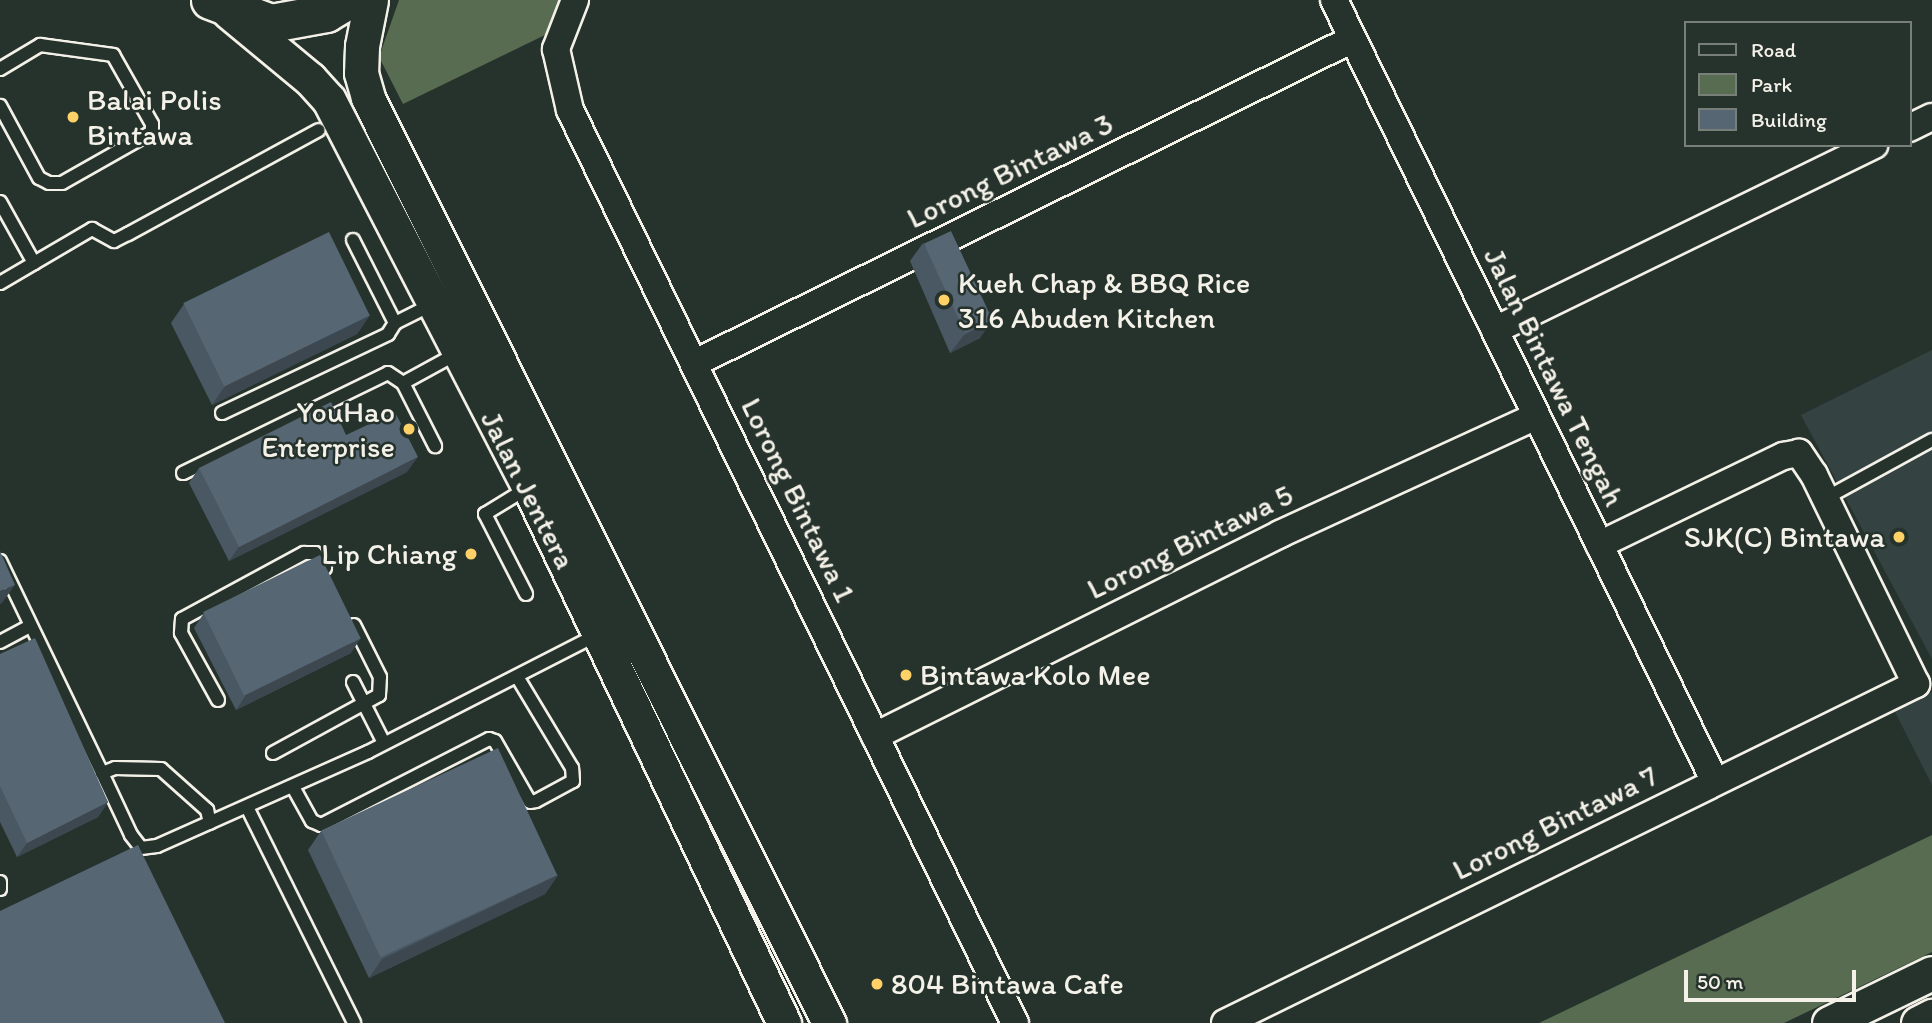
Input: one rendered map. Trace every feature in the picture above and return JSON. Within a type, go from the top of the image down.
[{"type":"main road","points":[[211,0],[271,23],[326,13],[348,0]]},
{"type":"street","name":"Jalan Jentera","points":[[211,0],[257,33],[329,100],[529,487],[784,1023]]},
{"type":"street","name":"Jalan Jentera","points":[[371,0],[362,46],[361,73],[368,98],[829,1023]]},
{"type":"street","name":"Lorong Bintawa 1","points":[[575,0],[556,49],[570,110],[1015,1023]]},
{"type":"street","name":"Jalan Bintawa Tengah","points":[[1334,0],[1715,782]]},
{"type":"street","name":"Lorong Bintawa 3","points":[[695,363],[1353,39]]},
{"type":"street","points":[[1911,127],[1932,117]]},
{"type":"street","points":[[1495,330],[1870,147]]},
{"type":"street","name":"Lorong Bintawa 5","points":[[875,736],[1280,534],[1536,416]]},
{"type":"street","points":[[1599,545],[1783,456],[1799,453],[1826,498],[1924,685]]},
{"type":"street","name":"Lorong Bintawa 7","points":[[1224,1023],[1715,782],[1924,685]]},
{"type":"street","points":[[1829,1023],[1932,973]]},
{"type":"street","points":[[1918,1023],[1932,1016]]},
{"type":"lane","points":[[0,69],[40,45],[113,55],[152,124],[152,132],[62,183],[49,183],[39,178],[0,106]]},
{"type":"lane","points":[[0,283],[92,229],[114,241],[121,238],[318,130]]},
{"type":"lane","points":[[0,202],[34,263]]},
{"type":"lane","points":[[353,240],[395,323]]},
{"type":"lane","points":[[222,412],[388,334],[395,323],[433,304]]},
{"type":"lane","points":[[403,383],[458,353]]},
{"type":"lane","points":[[184,473],[388,373],[403,383],[435,446]]},
{"type":"lane","points":[[1826,498],[1932,440]]},
{"type":"lane","points":[[526,594],[485,514],[529,487]]},
{"type":"lane","points":[[218,700],[181,633],[182,618],[304,553],[315,553],[332,583]]},
{"type":"lane","points":[[0,561],[141,848],[293,788],[518,678],[599,634]]},
{"type":"lane","points":[[273,753],[366,706],[379,695],[383,684],[344,607]]},
{"type":"lane","points":[[0,642],[30,626]]},
{"type":"lane","points":[[293,788],[312,821],[321,825],[489,739],[495,741],[530,802],[536,801],[572,781],[572,768],[518,678]]},
{"type":"lane","points":[[353,682],[384,743]]},
{"type":"lane","points":[[102,773],[115,768],[161,769],[207,810],[210,823]]},
{"type":"lane","points":[[247,807],[354,1023]]},
{"type":"lane","points":[[0,882],[0,889]]},
{"type":"shaded area","name":"SJK(C) Bintawa","points":[[1932,350],[1932,659],[1801,415]]},
{"type":"shaded area","points":[[1932,692],[1932,785],[1894,710]]},
{"type":"green space","points":[[399,0],[561,0],[545,35],[403,104],[379,57]]},
{"type":"green space","points":[[1932,835],[1932,952],[1784,1023],[1539,1023]]},
{"type":"building","points":[[951,231],[992,320],[965,332],[924,244]]},
{"type":"building","points":[[329,232],[370,316],[224,387],[183,303]]},
{"type":"building","points":[[331,402],[346,435],[395,412],[418,457],[239,547],[199,468]]},
{"type":"building","points":[[0,551],[15,585],[0,591]]},
{"type":"building","points":[[320,555],[361,639],[244,696],[203,612]]},
{"type":"building","points":[[35,638],[108,802],[27,843],[0,786],[0,654]]},
{"type":"building","points":[[498,748],[557,875],[380,957],[321,830]]},
{"type":"building","points":[[138,845],[225,1023],[0,1023],[0,911]]},
{"type":"place","name":"Balai Polis Bintawa","points":[[73,117]]},
{"type":"place","name":"Kueh Chap & BBQ Rice 316 Abuden Kitchen","points":[[944,300]]},
{"type":"place","name":"YouHao Enterprise","points":[[409,429]]},
{"type":"place","name":"SJK(C) Bintawa","points":[[1899,537]]},
{"type":"place","name":"Lip Chiang","points":[[471,554]]},
{"type":"place","name":"Bintawa Kolo Mee","points":[[906,675]]},
{"type":"place","name":"804 Bintawa Cafe","points":[[877,984]]}]
